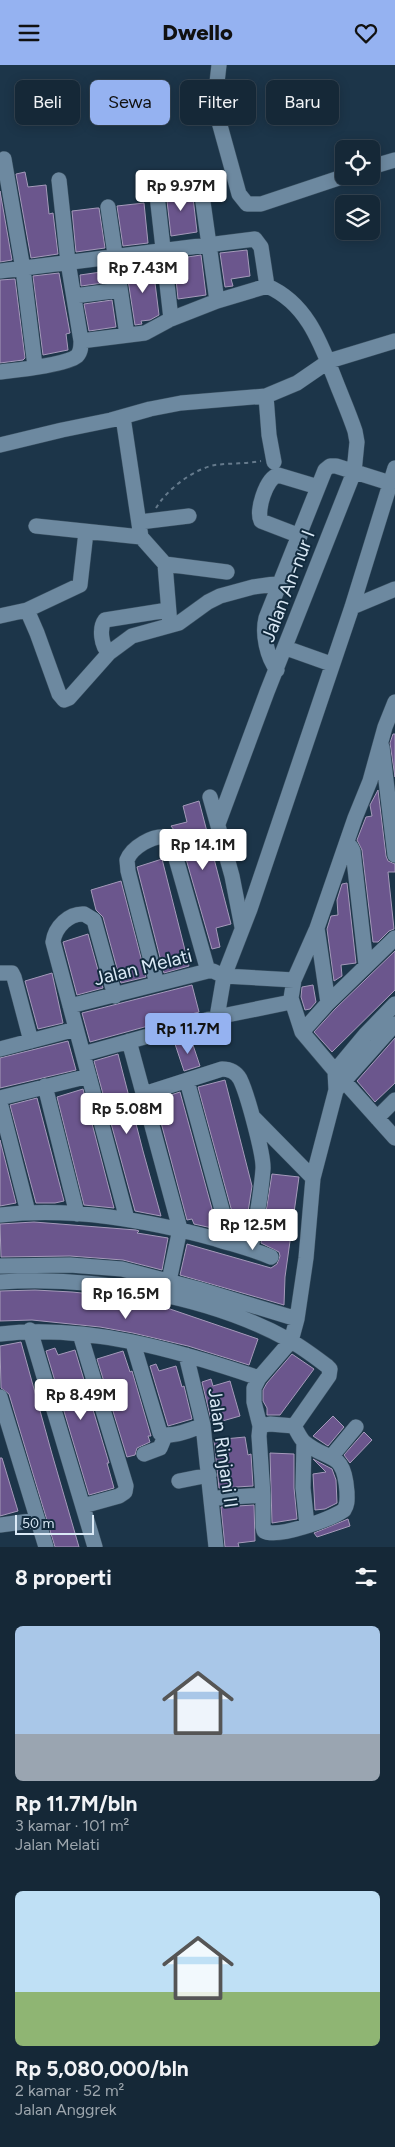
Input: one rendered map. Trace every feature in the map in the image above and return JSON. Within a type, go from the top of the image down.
[{"type":"street","points":[[219,65],[214,100],[216,111],[239,194],[247,204],[261,204],[335,179]]},
{"type":"street","points":[[4,159],[23,269],[35,367]]},
{"type":"street","points":[[380,164],[395,160]]},
{"type":"street","points":[[0,372],[35,367],[76,357],[80,351],[81,341],[68,262],[59,180]]},
{"type":"street","points":[[200,181],[217,301]]},
{"type":"street","points":[[157,195],[171,319]]},
{"type":"street","points":[[108,207],[127,335]]},
{"type":"street","points":[[0,271],[252,238],[261,247],[266,285],[171,319],[145,333],[81,341]]},
{"type":"street","name":"Jalan An-nur I","points":[[218,824],[354,472],[357,442],[355,431],[329,361],[305,315],[287,297],[266,285]]},
{"type":"street","points":[[74,296],[120,290]]},
{"type":"street","points":[[0,445],[181,403],[266,396],[297,383],[329,361],[395,341]]},
{"type":"street","points":[[266,396],[269,435],[274,462]]},
{"type":"street","points":[[123,417],[146,520],[141,537]]},
{"type":"street","points":[[277,670],[270,658],[265,623],[326,470],[330,466],[390,483]]},
{"type":"street","points":[[217,1017],[224,976],[352,607],[395,468]]},
{"type":"street","points":[[300,536],[261,521],[259,513],[266,488],[271,479],[278,475],[318,487]]},
{"type":"street","points":[[146,520],[188,516]]},
{"type":"street","points":[[36,526],[141,537],[166,563],[227,572]]},
{"type":"street","points":[[0,616],[27,610],[80,585],[86,532]]},
{"type":"street","points":[[166,563],[169,617]]},
{"type":"street","points":[[108,653],[103,645],[102,626],[105,620],[169,617],[179,623],[208,602],[220,596],[253,587],[281,583]]},
{"type":"street","points":[[352,607],[395,589]]},
{"type":"street","points":[[27,610],[59,694],[64,700],[69,698],[108,653],[134,634],[169,617]]},
{"type":"street","points":[[286,648],[331,664]]},
{"type":"street","points":[[395,702],[390,726],[380,743],[370,781],[355,818],[317,928],[294,980],[292,1002],[302,1032],[338,1081],[395,1138]]},
{"type":"street","points":[[380,743],[384,758],[395,855]]},
{"type":"street","points":[[210,797],[240,912],[242,928]]},
{"type":"street","points":[[157,984],[127,866],[128,856],[135,848],[160,837],[166,837],[171,841],[208,971]]},
{"type":"street","points":[[347,845],[353,851],[366,965]]},
{"type":"street","points":[[115,996],[96,924],[89,915],[78,913],[67,919],[54,937],[54,947],[127,1219]]},
{"type":"street","points":[[317,928],[328,1003]]},
{"type":"street","points":[[302,1032],[328,1003],[395,938]]},
{"type":"street","name":"Jalan Melati","points":[[70,1006],[208,971],[214,971],[224,976],[294,980]]},
{"type":"street","points":[[0,973],[12,973],[14,977],[32,1041]]},
{"type":"street","points":[[83,1054],[217,1017],[292,1002]]},
{"type":"street","points":[[294,1426],[304,1442],[331,1457],[344,1471],[346,1507],[340,1513],[307,1525],[279,1533],[267,1533],[263,1527],[260,1426],[254,1398],[254,1388],[259,1378],[291,1341],[297,1319],[306,1257],[313,1178],[338,1081],[366,1035],[395,1004]]},
{"type":"street","points":[[338,1081],[395,1024]]},
{"type":"street","points":[[0,1049],[76,1029]]},
{"type":"street","points":[[129,1041],[180,1229],[169,1281]]},
{"type":"street","points":[[144,1094],[222,1069],[229,1069],[241,1080],[253,1117],[264,1166],[251,1248]]},
{"type":"street","points":[[28,1212],[0,1100],[45,1086],[89,1076]]},
{"type":"street","points":[[187,1081],[231,1243]]},
{"type":"street","points":[[45,1086],[77,1214]]},
{"type":"street","points":[[376,1117],[395,1100]]},
{"type":"street","points":[[253,1117],[313,1178]]},
{"type":"street","points":[[264,1166],[283,1149]]},
{"type":"street","points":[[0,1215],[28,1212],[127,1219],[180,1229],[251,1248],[270,1257]]},
{"type":"street","points":[[0,1265],[70,1265],[113,1269],[169,1281],[297,1319]]},
{"type":"street","points":[[0,1282],[76,1282],[151,1293],[222,1312],[291,1341],[327,1366],[331,1372],[294,1426]]},
{"type":"street","points":[[0,1334],[30,1330],[80,1334],[133,1343],[186,1355],[259,1378]]},
{"type":"street","points":[[30,1330],[95,1547]]},
{"type":"street","points":[[80,1334],[126,1486],[125,1492],[119,1496],[83,1506]]},
{"type":"street","points":[[133,1343],[157,1427],[165,1436]]},
{"type":"street","name":"Jalan Rinjani II","points":[[186,1355],[203,1425],[216,1547]]},
{"type":"street","points":[[0,1397],[46,1547]]},
{"type":"street","points":[[260,1426],[270,1424],[294,1426]]},
{"type":"street","points":[[165,1436],[190,1431],[203,1425]]},
{"type":"street","points":[[331,1457],[356,1427]]},
{"type":"street","points":[[144,1454],[160,1447],[165,1436]]},
{"type":"street","points":[[212,1441],[222,1547]]},
{"type":"street","points":[[304,1442],[303,1488],[307,1525]]},
{"type":"street","points":[[179,1481],[209,1475]]},
{"type":"street","points":[[217,1497],[263,1495]]},
{"type":"street","points":[[0,1525],[38,1519]]},
{"type":"path","points":[[146,520],[171,490],[201,469],[214,465],[245,464],[263,460],[274,462]]},
{"type":"building","points":[[25,172],[28,187],[46,185],[49,214],[53,213],[58,254],[31,258],[16,174]]},
{"type":"building","points":[[192,189],[197,232],[171,236],[166,192]]},
{"type":"building","points":[[0,191],[12,260],[0,262]]},
{"type":"building","points":[[144,203],[148,243],[123,246],[117,206]]},
{"type":"building","points":[[99,208],[105,248],[76,252],[72,211]]},
{"type":"building","points":[[247,250],[250,276],[231,279],[233,286],[225,287],[220,253]]},
{"type":"building","points":[[201,255],[206,295],[178,299],[174,259]]},
{"type":"building","points":[[133,266],[134,269],[153,267],[159,315],[150,320],[141,321],[142,324],[135,325],[126,267]]},
{"type":"building","points":[[108,271],[110,282],[81,286],[80,275]]},
{"type":"building","points":[[59,273],[70,333],[66,334],[68,350],[43,355],[33,276]]},
{"type":"building","points":[[15,279],[25,358],[23,360],[0,363],[0,280]]},
{"type":"building","points":[[112,300],[116,327],[89,331],[84,304]]},
{"type":"building","points":[[393,734],[395,734],[395,777],[390,743]]},
{"type":"building","points":[[378,790],[386,856],[388,861],[395,864],[395,872],[388,872],[394,929],[389,931],[378,942],[373,942],[362,850],[357,840],[366,817],[372,816],[370,805]]},
{"type":"building","points":[[199,801],[231,924],[216,928],[220,947],[212,949],[180,838],[171,826],[187,822],[183,806]]},
{"type":"building","points":[[162,859],[189,966],[164,973],[137,867]]},
{"type":"building","points":[[121,881],[146,977],[121,983],[103,917],[96,910],[91,890]]},
{"type":"building","points":[[347,883],[356,963],[341,965],[342,976],[334,981],[327,929],[331,916],[338,915],[337,900],[342,884]]},
{"type":"building","points":[[88,934],[103,988],[77,995],[63,942]]},
{"type":"building","points":[[395,951],[395,990],[332,1052],[314,1032]]},
{"type":"building","points":[[52,973],[63,1023],[38,1029],[25,981]]},
{"type":"building","points":[[192,985],[199,1012],[90,1042],[82,1013]]},
{"type":"building","points":[[313,985],[316,1002],[310,1009],[305,1010],[301,997],[302,987]]},
{"type":"building","points":[[395,1038],[395,1083],[375,1102],[357,1081]]},
{"type":"building","points":[[191,1039],[200,1066],[184,1071],[175,1044]]},
{"type":"building","points":[[68,1041],[76,1070],[0,1088],[0,1058]]},
{"type":"building","points":[[118,1054],[161,1216],[135,1211],[94,1061]]},
{"type":"building","points":[[225,1080],[252,1186],[248,1212],[240,1214],[244,1233],[238,1234],[198,1087]]},
{"type":"building","points":[[83,1089],[114,1208],[84,1205],[57,1097]]},
{"type":"building","points":[[180,1092],[217,1227],[212,1228],[194,1224],[192,1219],[187,1220],[155,1100]]},
{"type":"building","points":[[37,1098],[64,1201],[55,1203],[36,1203],[10,1105]]},
{"type":"building","points":[[0,1140],[16,1203],[0,1206]]},
{"type":"building","points":[[272,1174],[299,1177],[285,1277],[284,1305],[180,1275],[187,1244],[271,1268],[277,1264],[280,1256],[279,1252],[261,1243]]},
{"type":"building","points":[[34,1222],[136,1230],[139,1231],[137,1233],[168,1238],[162,1270],[123,1260],[70,1256],[1,1257],[0,1224]]},
{"type":"building","points":[[35,1290],[122,1297],[170,1309],[258,1339],[249,1365],[188,1346],[100,1327],[32,1320],[0,1321],[0,1291]]},
{"type":"building","points":[[21,1342],[79,1547],[55,1547],[9,1394],[1,1388],[0,1346]]},
{"type":"building","points":[[55,1348],[58,1355],[75,1350],[109,1463],[107,1463],[114,1488],[89,1495],[46,1351]]},
{"type":"building","points":[[123,1351],[130,1372],[132,1371],[151,1436],[148,1436],[150,1442],[137,1448],[135,1455],[127,1457],[97,1359]]},
{"type":"building","points":[[292,1354],[314,1369],[280,1415],[267,1415],[267,1408],[263,1401],[263,1390]]},
{"type":"building","points":[[156,1364],[159,1371],[176,1366],[182,1387],[184,1386],[192,1419],[168,1426],[150,1366]]},
{"type":"building","points":[[211,1379],[213,1386],[230,1381],[240,1416],[212,1424],[202,1382]]},
{"type":"building","points":[[333,1416],[344,1427],[328,1446],[313,1436]]},
{"type":"building","points":[[364,1432],[372,1440],[350,1463],[344,1455]]},
{"type":"building","points":[[245,1437],[248,1455],[251,1454],[253,1486],[219,1488],[214,1440]]},
{"type":"building","points":[[270,1453],[294,1454],[294,1488],[297,1519],[272,1523]]},
{"type":"building","points":[[0,1458],[2,1458],[18,1511],[0,1516]]},
{"type":"building","points":[[313,1459],[332,1469],[336,1480],[337,1503],[325,1509],[315,1510],[313,1474],[326,1472]]},
{"type":"building","points":[[254,1505],[255,1541],[238,1543],[239,1547],[225,1547],[221,1507]]},
{"type":"building","points":[[348,1519],[350,1526],[317,1537],[314,1533]]}]
